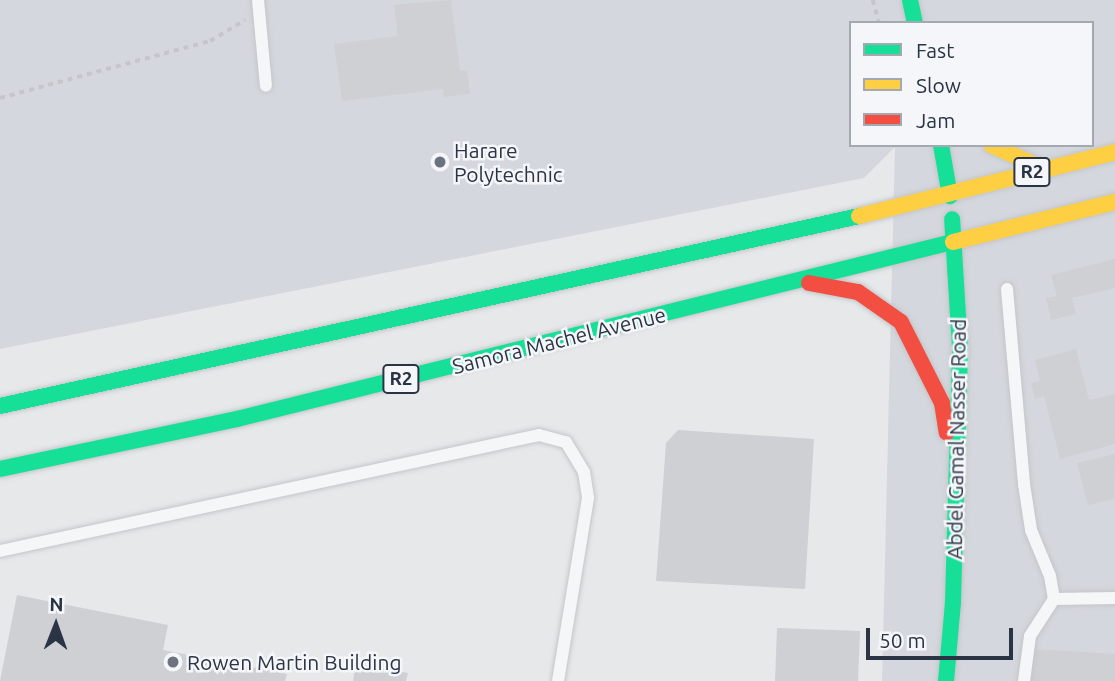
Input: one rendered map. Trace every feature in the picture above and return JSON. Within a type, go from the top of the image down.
[{"type":"main road","points":[[910,0],[915,21]]},
{"type":"main road","name":"Abdel Gamal Nasser Road","points":[[941,147],[955,244],[960,348],[946,681]]},
{"type":"main road","points":[[995,147],[1042,169]]},
{"type":"main road","name":"R2","points":[[0,406],[950,196],[1042,169],[1115,152]]},
{"type":"main road","name":"Samora Machel Avenue","points":[[0,469],[250,416],[955,244],[1115,202]]},
{"type":"main road","points":[[800,281],[858,292],[901,322],[942,403],[956,475]]},
{"type":"lane","points":[[258,6],[266,86]]},
{"type":"lane","points":[[1007,289],[1024,484],[1031,530],[1054,599]]},
{"type":"lane","points":[[0,551],[539,436],[566,442],[584,472],[588,498],[558,681]]},
{"type":"lane","points":[[1054,599],[1115,598]]},
{"type":"lane","points":[[1024,681],[1031,636],[1054,599]]},
{"type":"path","points":[[873,0],[878,21]]},
{"type":"path","points":[[0,98],[210,41],[258,6]]},
{"type":"shaded area","name":"Harare Polytechnic","points":[[0,0],[1115,0],[1115,681],[882,681],[895,147],[864,178],[0,349]]},
{"type":"building","points":[[451,0],[460,71],[467,70],[470,94],[444,97],[443,89],[342,101],[334,44],[398,36],[394,5]]},
{"type":"building","points":[[1115,259],[1115,288],[1072,298],[1076,314],[1051,320],[1046,298],[1057,296],[1051,275]]},
{"type":"building","points":[[1076,349],[1089,400],[1115,394],[1115,444],[1060,459],[1044,396],[1035,399],[1031,383],[1040,381],[1035,360]]},
{"type":"building","points":[[678,430],[814,439],[805,589],[656,581],[666,443]]},
{"type":"building","points":[[1115,454],[1114,499],[1088,505],[1077,463]]},
{"type":"building","points":[[17,595],[168,625],[163,650],[287,674],[285,681],[0,681]]},
{"type":"building","points":[[777,628],[860,631],[858,681],[775,681]]},
{"type":"building","points":[[1033,649],[1115,654],[1115,681],[1031,681]]},
{"type":"building","points":[[356,663],[408,673],[406,681],[353,681]]},
{"type":"traffic: fast","points":[[910,0],[915,21]]},
{"type":"traffic: fast","points":[[941,147],[950,196]]},
{"type":"traffic: fast","points":[[0,406],[859,216]]},
{"type":"traffic: fast","points":[[946,681],[953,602],[960,348],[952,219]]},
{"type":"traffic: fast","points":[[0,469],[237,419],[953,242]]},
{"type":"traffic: slow","points":[[995,147],[1042,168]]},
{"type":"traffic: slow","points":[[859,216],[1115,152]]},
{"type":"traffic: slow","points":[[953,242],[1115,202]]},
{"type":"traffic: jam","points":[[809,283],[858,292],[901,322],[942,403],[947,433]]},
{"type":"place","name":"Harare Polytechnic","points":[[440,162]]},
{"type":"place","name":"Rowen Martin Building","points":[[173,662]]}]
